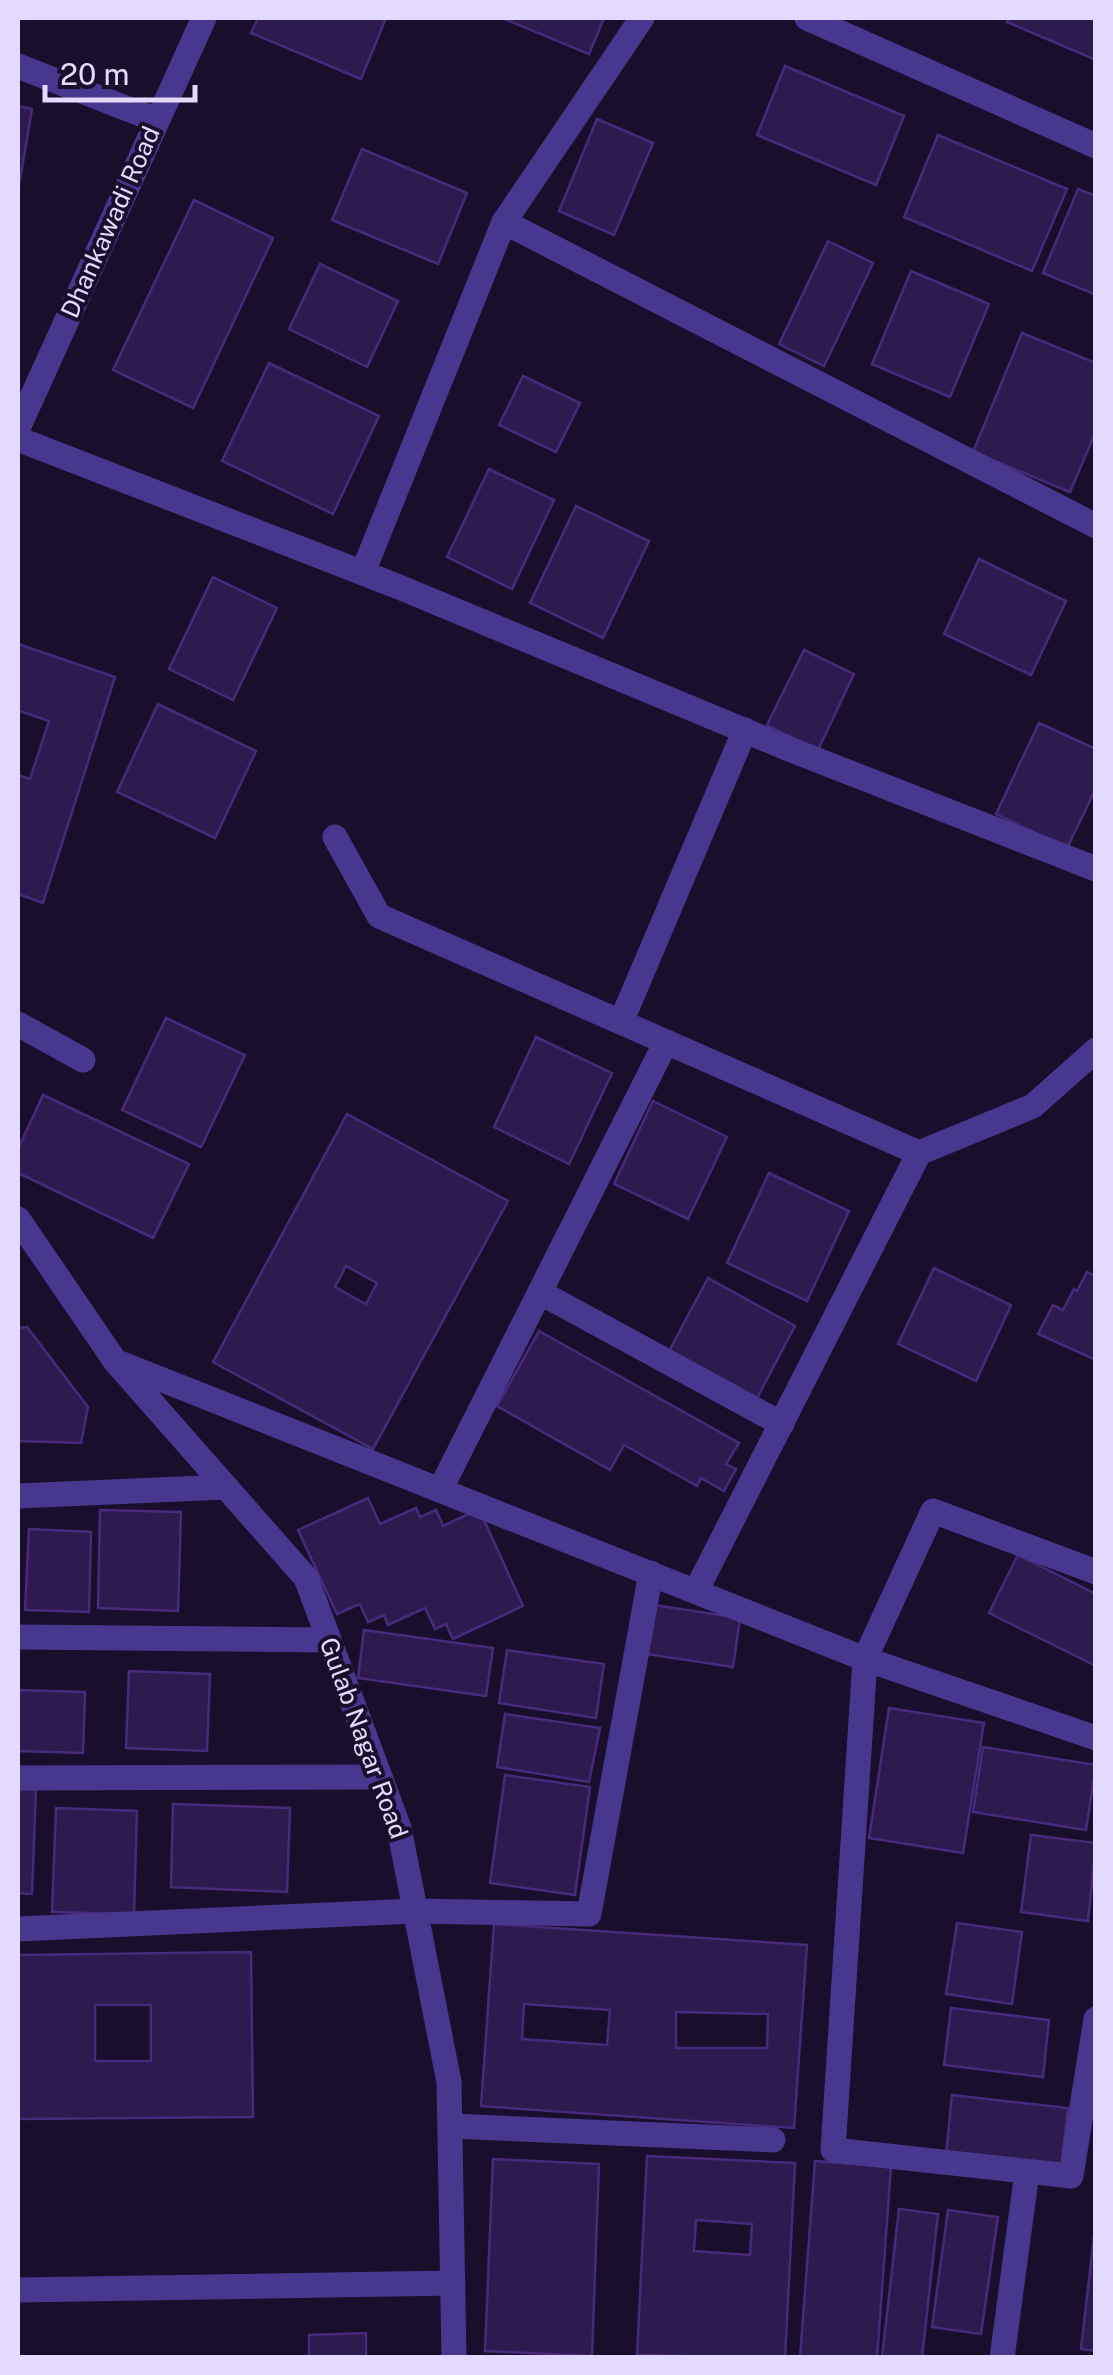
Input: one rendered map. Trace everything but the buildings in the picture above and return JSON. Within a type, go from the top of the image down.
[{"type":"street","name":"Dhankawadi Road","points":[[18,428],[204,18]]},
{"type":"street","points":[[363,572],[504,222],[642,18]]},
{"type":"street","points":[[808,18],[1096,146]]},
{"type":"street","points":[[18,66],[156,120]]},
{"type":"street","points":[[504,222],[1096,526]]},
{"type":"street","points":[[18,439],[363,572],[1096,869]]},
{"type":"street","points":[[621,1022],[745,730]]},
{"type":"street","points":[[336,838],[379,916],[919,1153]]},
{"type":"street","points":[[18,1024],[83,1060]]},
{"type":"street","points":[[440,1490],[666,1042]]},
{"type":"street","points":[[696,1591],[919,1153],[1033,1106],[1096,1050]]},
{"type":"street","name":"Gulab Nagar Road","points":[[18,1219],[115,1361],[306,1578],[399,1828],[449,2082],[454,2358]]},
{"type":"street","points":[[542,1294],[782,1424]]},
{"type":"street","points":[[115,1361],[865,1659],[1096,1738]]},
{"type":"street","points":[[18,1496],[226,1487]]},
{"type":"street","points":[[1096,1572],[933,1512],[865,1659],[833,2150],[1071,2176],[1096,2018]]},
{"type":"street","points":[[18,1929],[415,1912],[589,1914],[651,1573]]},
{"type":"street","points":[[18,1637],[329,1640]]},
{"type":"street","points":[[18,1778],[380,1776]]},
{"type":"street","points":[[452,2126],[773,2140]]},
{"type":"street","points":[[1002,2358],[1027,2172]]},
{"type":"street","points":[[18,2290],[452,2283]]}]
